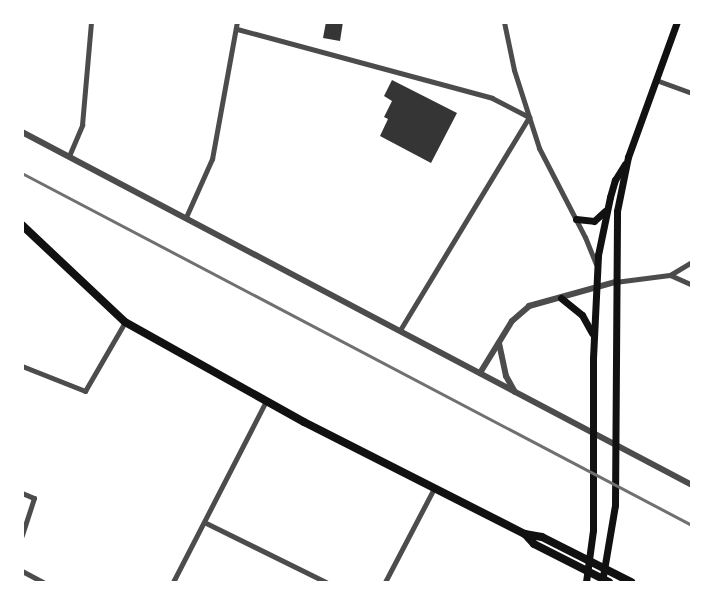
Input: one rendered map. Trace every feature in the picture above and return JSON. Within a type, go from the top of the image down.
[{"type":"main road","points":[[525,534],[534,544],[605,581],[605,569],[615,504],[615,282],[617,219],[627,161],[677,22]]},
{"type":"main road","points":[[586,582],[589,572],[594,514],[594,344],[597,272],[607,206],[615,180],[627,161]]},
{"type":"main road","points":[[576,219],[594,221],[602,216],[607,206]]},
{"type":"main road","points":[[22,225],[125,322],[266,401],[433,490],[525,534],[538,535],[631,582]]},
{"type":"main road","points":[[561,298],[590,326],[594,344]]},
{"type":"street","points":[[69,156],[82,125],[91,22]]},
{"type":"street","points":[[186,217],[212,158],[238,22]]},
{"type":"street","points":[[504,22],[514,70],[539,148],[593,253],[597,272]]},
{"type":"street","points":[[237,29],[492,98],[529,117]]},
{"type":"street","points":[[656,80],[692,93]]},
{"type":"street","points":[[400,330],[529,117]]},
{"type":"street","points":[[22,132],[400,330],[516,394],[692,485]]},
{"type":"street","points":[[480,373],[520,313],[529,306],[615,282],[670,275],[692,262]]},
{"type":"street","points":[[670,275],[692,285]]},
{"type":"street","points":[[22,366],[84,391],[125,322]]},
{"type":"street","points":[[499,342],[506,376],[516,394]]},
{"type":"street","points":[[173,582],[206,523],[266,401]]},
{"type":"street","points":[[384,582],[433,490]]},
{"type":"street","points":[[22,493],[34,498],[22,536]]},
{"type":"street","points":[[206,523],[326,582]]},
{"type":"street","points":[[22,572],[43,582]]},
{"type":"building","points":[[326,22],[343,22],[340,41],[323,38]]},
{"type":"building","points":[[392,80],[457,113],[431,163],[380,136],[388,119],[384,117],[392,101],[384,96]]},
{"type":"railway","points":[[22,173],[692,525]]}]
